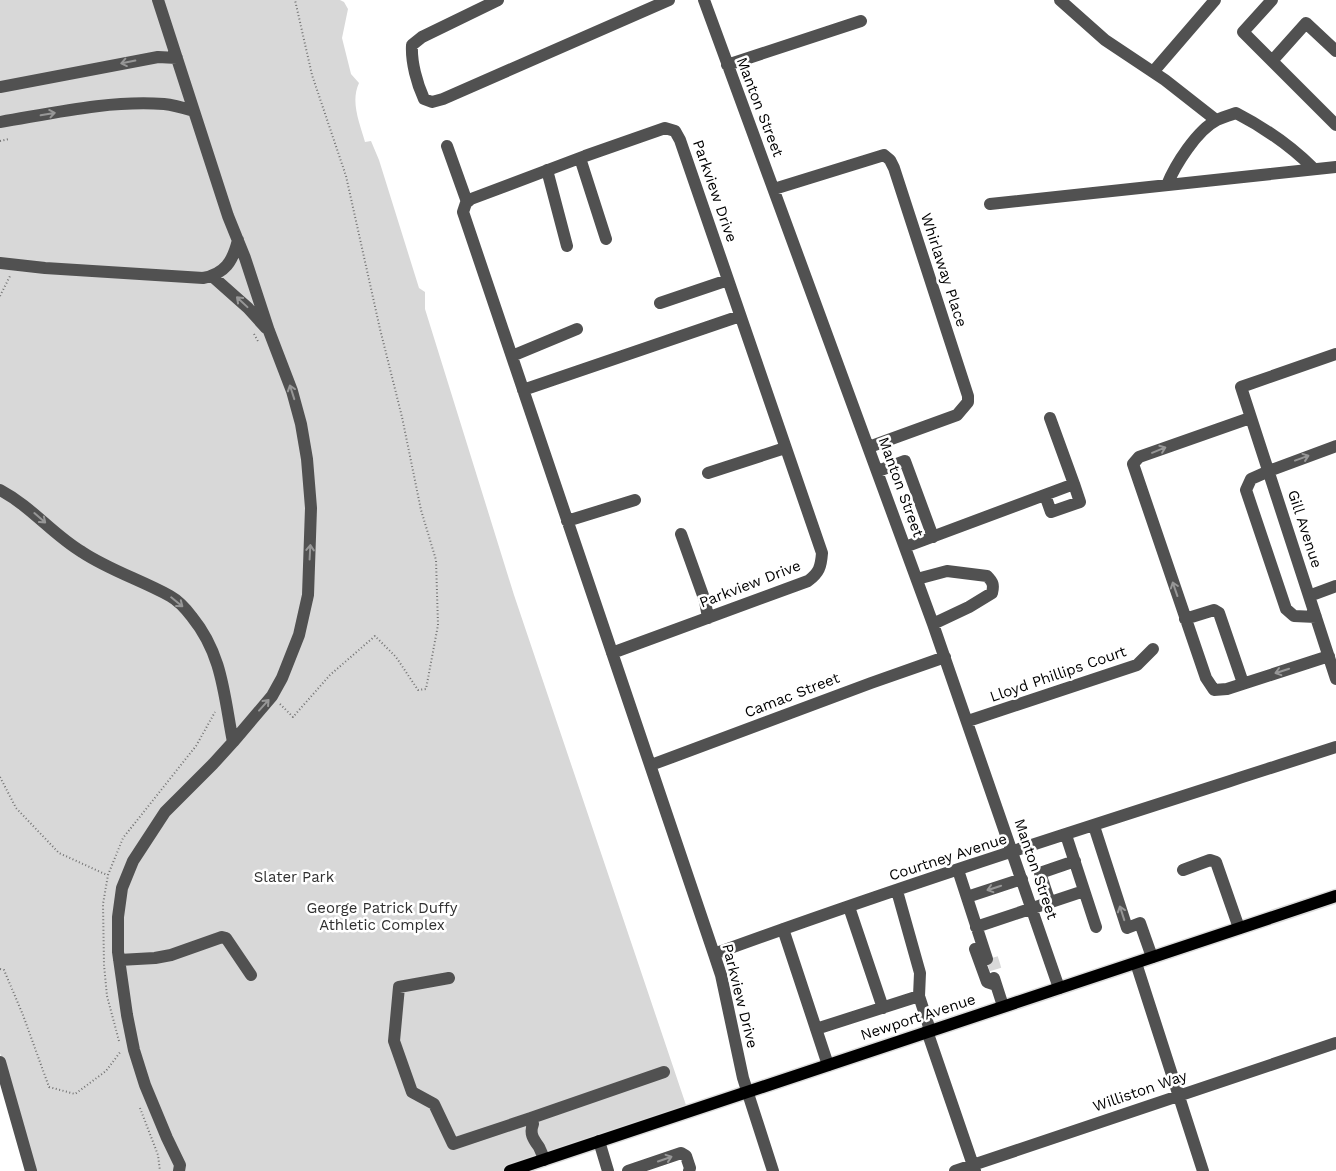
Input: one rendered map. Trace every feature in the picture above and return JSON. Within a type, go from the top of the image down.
[{"type":"main road","name":"Newport Avenue","points":[[510,1171],[542,1154],[599,1141],[928,1030],[1336,896]]},
{"type":"street","points":[[158,0],[228,216],[292,391],[301,424],[307,459],[311,508],[309,578],[304,615],[293,653],[272,696],[213,764],[165,812],[133,861],[122,888],[118,917],[119,960],[134,1050],[145,1085],[166,1138],[182,1169]]},
{"type":"street","points":[[498,0],[422,37],[412,45],[412,53],[424,99],[432,102],[443,99],[669,0]]},
{"type":"street","name":"Manton Street","points":[[704,0],[917,579],[968,721],[1059,988]]},
{"type":"street","points":[[1060,0],[1105,40],[1153,72],[1216,120]]},
{"type":"street","points":[[1153,72],[1215,0]]},
{"type":"street","points":[[1272,0],[1244,32],[1336,125]]},
{"type":"street","points":[[727,65],[861,21]]},
{"type":"street","points":[[1272,61],[1306,23],[1336,51]]},
{"type":"street","points":[[0,87],[158,57],[177,58]]},
{"type":"street","points":[[0,122],[93,106],[166,104],[194,111]]},
{"type":"street","points":[[1167,185],[1175,165],[1198,136],[1216,120],[1236,114],[1256,123],[1295,150],[1314,169]]},
{"type":"street","name":"Parkview Drive","points":[[612,653],[808,580],[818,574],[821,563],[822,553],[680,140],[675,130],[665,128],[470,199],[463,212],[612,653],[651,765],[714,954],[721,976],[747,1092],[773,1171]]},
{"type":"street","points":[[447,146],[467,202]]},
{"type":"street","name":"Whirlaway Place","points":[[774,189],[884,155],[890,160],[894,168],[968,396],[968,402],[958,415],[869,447]]},
{"type":"street","points":[[580,158],[606,239]]},
{"type":"street","points":[[990,204],[1336,167]]},
{"type":"street","points":[[547,170],[567,246]]},
{"type":"street","points":[[6,264],[192,278],[212,276],[220,273],[230,265],[238,240]]},
{"type":"street","points":[[212,276],[248,308],[269,331]]},
{"type":"street","points":[[660,304],[728,280]]},
{"type":"street","points":[[523,390],[740,316]]},
{"type":"street","points":[[512,356],[577,329]]},
{"type":"street","name":"Gill Avenue","points":[[1336,354],[1241,387],[1316,617],[1332,658],[1336,679]]},
{"type":"street","points":[[1045,495],[1051,512],[1080,502],[1050,418]]},
{"type":"street","points":[[1250,418],[1167,446],[1139,458],[1133,464],[1185,619],[1206,678],[1214,690],[1332,658]]},
{"type":"street","points":[[1316,617],[1294,616],[1286,609],[1246,490],[1251,479],[1336,446]]},
{"type":"street","points":[[708,473],[786,448]]},
{"type":"street","points":[[878,471],[905,461],[932,537]]},
{"type":"street","points":[[905,547],[1074,484]]},
{"type":"street","points":[[0,490],[22,503],[71,546],[102,565],[124,573],[173,598],[187,610],[206,636],[219,665],[233,742]]},
{"type":"street","points":[[568,521],[635,500]]},
{"type":"street","points":[[681,534],[705,601],[708,618]]},
{"type":"street","points":[[917,579],[947,571],[987,576],[992,581],[992,593],[933,624]]},
{"type":"street","points":[[1309,596],[1336,586]]},
{"type":"street","points":[[1185,619],[1214,610],[1219,613],[1244,683]]},
{"type":"street","name":"Lloyd Phillips Court","points":[[968,721],[1137,665],[1153,649]]},
{"type":"street","name":"Camac Street","points":[[651,765],[945,657]]},
{"type":"street","name":"Courtney Avenue","points":[[714,954],[958,870],[1336,747]]},
{"type":"street","points":[[1094,826],[1127,928],[1140,923],[1152,957]]},
{"type":"street","points":[[1066,835],[1096,926]]},
{"type":"street","points":[[1183,870],[1210,860],[1216,862],[1239,928]]},
{"type":"street","points":[[1050,903],[1040,873],[1075,861]]},
{"type":"street","points":[[958,870],[978,931],[990,958]]},
{"type":"street","points":[[967,897],[1022,879]]},
{"type":"street","points":[[896,891],[920,973],[919,996],[928,1030],[974,1168]]},
{"type":"street","points":[[978,931],[1032,909],[1084,891]]},
{"type":"street","points":[[849,907],[883,1008]]},
{"type":"street","points":[[783,929],[828,1065]]},
{"type":"street","points":[[978,931],[974,946],[987,982],[996,986]]},
{"type":"street","points":[[119,960],[171,955],[222,937],[226,938],[251,975]]},
{"type":"street","points":[[1136,963],[1203,1171]]},
{"type":"street","points":[[994,972],[996,986],[1003,1006]]},
{"type":"street","points":[[449,978],[399,986],[394,1041],[412,1092],[434,1104],[453,1144],[532,1121],[664,1072]]},
{"type":"street","points":[[816,1029],[919,996]]},
{"type":"street","name":"Williston Way","points":[[955,1171],[974,1168],[1178,1095],[1336,1043]]},
{"type":"street","points":[[0,1062],[31,1171]]},
{"type":"street","points":[[532,1121],[531,1130],[535,1143],[542,1154]]},
{"type":"street","points":[[599,1141],[608,1171]]},
{"type":"street","points":[[628,1171],[681,1153],[686,1156],[690,1168],[689,1171]]},
{"type":"path","points":[[272,696],[293,717],[330,676],[374,636],[396,657],[418,690],[426,689],[438,625],[436,560],[421,510],[402,417],[380,329],[346,176],[312,75],[294,0]]},
{"type":"path","points":[[0,141],[9,139]]},
{"type":"path","points":[[0,296],[9,280],[6,264]]},
{"type":"path","points":[[251,330],[261,345]]},
{"type":"path","points":[[124,1059],[107,996],[104,965],[102,918],[108,875],[123,838],[196,746],[212,715],[216,710],[226,706]]},
{"type":"path","points":[[0,777],[16,808],[58,853],[108,875]]},
{"type":"path","points":[[0,969],[4,970],[23,1015],[48,1087],[74,1094],[106,1071],[122,1051]]},
{"type":"path","points":[[140,1108],[158,1155],[160,1171]]},
{"type":"green space","name":"Slater Park","points":[[0,0],[340,0],[344,2],[348,9],[342,38],[351,74],[359,83],[355,98],[365,142],[371,141],[379,160],[419,288],[425,292],[425,309],[514,595],[688,1111],[507,1171],[34,1171],[0,1053]]},
{"type":"tunnel","points":[[992,958],[996,971]]},
{"type":"park label","name":"George Patrick Duffy Athletic Complex","points":[[382,916]]}]
